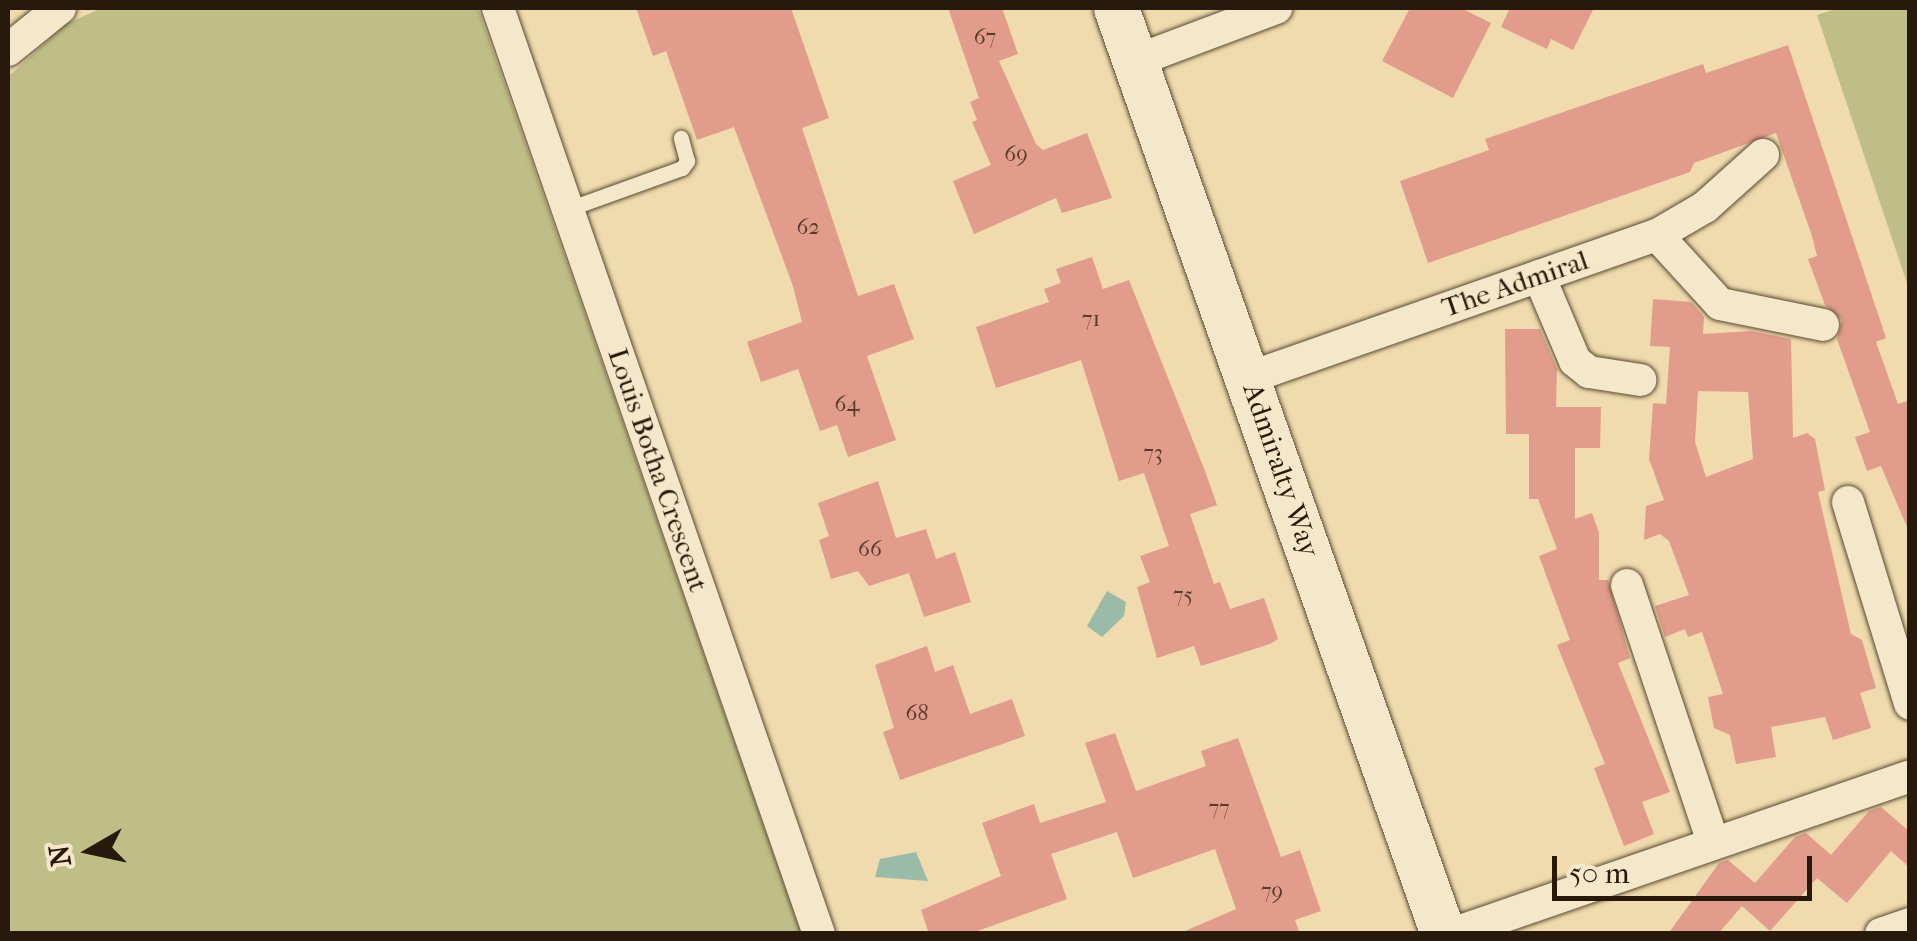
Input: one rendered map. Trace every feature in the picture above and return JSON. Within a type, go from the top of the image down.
[{"type":"main road","name":"Admiralty Way","points":[[1116,8],[1443,934]]},
{"type":"street","points":[[8,50],[60,8]]},
{"type":"street","name":"Louis Botha Crescent","points":[[498,8],[819,934]]},
{"type":"street","points":[[1134,61],[1276,8]]},
{"type":"street","name":"The Admiral","points":[[1248,378],[1656,234],[1705,207],[1763,156]]},
{"type":"street","points":[[1656,234],[1720,304],[1776,320],[1823,325]]},
{"type":"street","points":[[1538,276],[1575,361],[1589,372],[1640,380]]},
{"type":"street","points":[[1848,502],[1910,704]]},
{"type":"street","points":[[1627,585],[1712,839]]},
{"type":"street","points":[[1452,934],[1712,839],[1910,776]]},
{"type":"street","points":[[1881,934],[1910,924]]},
{"type":"lane","points":[[568,209],[682,168],[681,138]]},
{"type":"shaded area","points":[[102,8],[478,8],[801,933],[8,934],[8,77],[66,24]]},
{"type":"shaded area","points":[[1839,8],[1909,8],[1909,289],[1817,15]]},
{"type":"shaded area","points":[[1107,591],[1126,602],[1124,616],[1102,637],[1087,626]]},
{"type":"shaded area","points":[[916,852],[928,881],[875,877],[880,859]]},
{"type":"building","points":[[636,8],[791,8],[829,118],[802,128],[858,296],[894,284],[914,339],[867,356],[896,440],[848,457],[837,425],[820,431],[798,369],[761,382],[747,342],[802,322],[793,286],[734,127],[697,140],[666,51],[653,56]]},
{"type":"building","points":[[948,8],[1002,8],[1018,54],[999,61],[1036,144],[1043,150],[1087,133],[1112,198],[1062,213],[1056,198],[974,234],[953,181],[991,165],[972,122],[977,120],[970,102],[979,98]]},
{"type":"building","points":[[1410,8],[1461,8],[1491,23],[1453,98],[1382,61]]},
{"type":"building","points":[[1510,8],[1594,8],[1573,50],[1551,39],[1547,49],[1501,27]]},
{"type":"building","points":[[1788,45],[1886,338],[1876,342],[1898,404],[1910,400],[1910,534],[1881,466],[1867,471],[1855,437],[1870,432],[1837,339],[1842,320],[1825,305],[1808,259],[1817,256],[1812,236],[1776,133],[1694,163],[1690,172],[1428,263],[1400,181],[1489,150],[1485,139],[1703,64],[1706,73]]},
{"type":"building","points":[[1092,257],[1103,289],[1129,280],[1205,471],[1217,505],[1190,514],[1214,584],[1220,582],[1230,609],[1264,598],[1278,639],[1270,644],[1201,666],[1194,646],[1157,658],[1137,587],[1150,582],[1140,556],[1169,546],[1144,473],[1119,481],[1081,360],[996,388],[976,327],[1049,302],[1044,289],[1061,283],[1056,269]]},
{"type":"building","points":[[1653,299],[1691,302],[1704,317],[1703,334],[1751,331],[1791,339],[1793,438],[1807,433],[1815,439],[1825,490],[1818,492],[1851,634],[1862,640],[1876,688],[1860,693],[1871,728],[1833,740],[1825,717],[1771,727],[1776,757],[1736,764],[1730,735],[1714,728],[1708,697],[1723,694],[1702,632],[1688,637],[1685,629],[1665,637],[1655,606],[1689,595],[1669,541],[1660,534],[1644,540],[1646,506],[1664,500],[1649,459],[1653,403],[1666,404],[1670,347],[1650,346]],"holes":[[[1698,391],[1748,392],[1753,459],[1706,477],[1695,442]]]},
{"type":"building","points":[[1505,329],[1540,329],[1557,369],[1556,407],[1601,407],[1600,448],[1575,448],[1575,519],[1592,513],[1599,533],[1599,580],[1608,580],[1630,658],[1618,663],[1670,792],[1642,802],[1654,834],[1624,846],[1594,768],[1605,764],[1557,645],[1570,640],[1539,556],[1557,549],[1538,499],[1529,499],[1529,434],[1506,434]]},
{"type":"building","points":[[878,481],[896,538],[926,529],[936,559],[955,552],[971,602],[924,617],[909,573],[869,586],[858,571],[831,579],[819,540],[829,536],[818,503]]},
{"type":"building","points":[[927,646],[935,672],[953,665],[970,714],[1012,699],[1025,736],[900,780],[883,732],[894,728],[875,665]]},
{"type":"building","points":[[1115,733],[1136,791],[1206,766],[1201,751],[1238,738],[1281,857],[1300,850],[1321,911],[1295,920],[1300,934],[1178,934],[1236,909],[1215,849],[1133,878],[1117,832],[1051,854],[1067,899],[969,934],[929,934],[921,910],[1001,876],[982,823],[1034,804],[1040,823],[1106,802],[1085,743]]},
{"type":"building","points":[[1881,807],[1910,832],[1910,868],[1891,851],[1847,903],[1817,878],[1770,931],[1742,906],[1718,934],[1668,934],[1719,863],[1728,860],[1755,883],[1795,837],[1806,833],[1831,855],[1869,811]]}]
